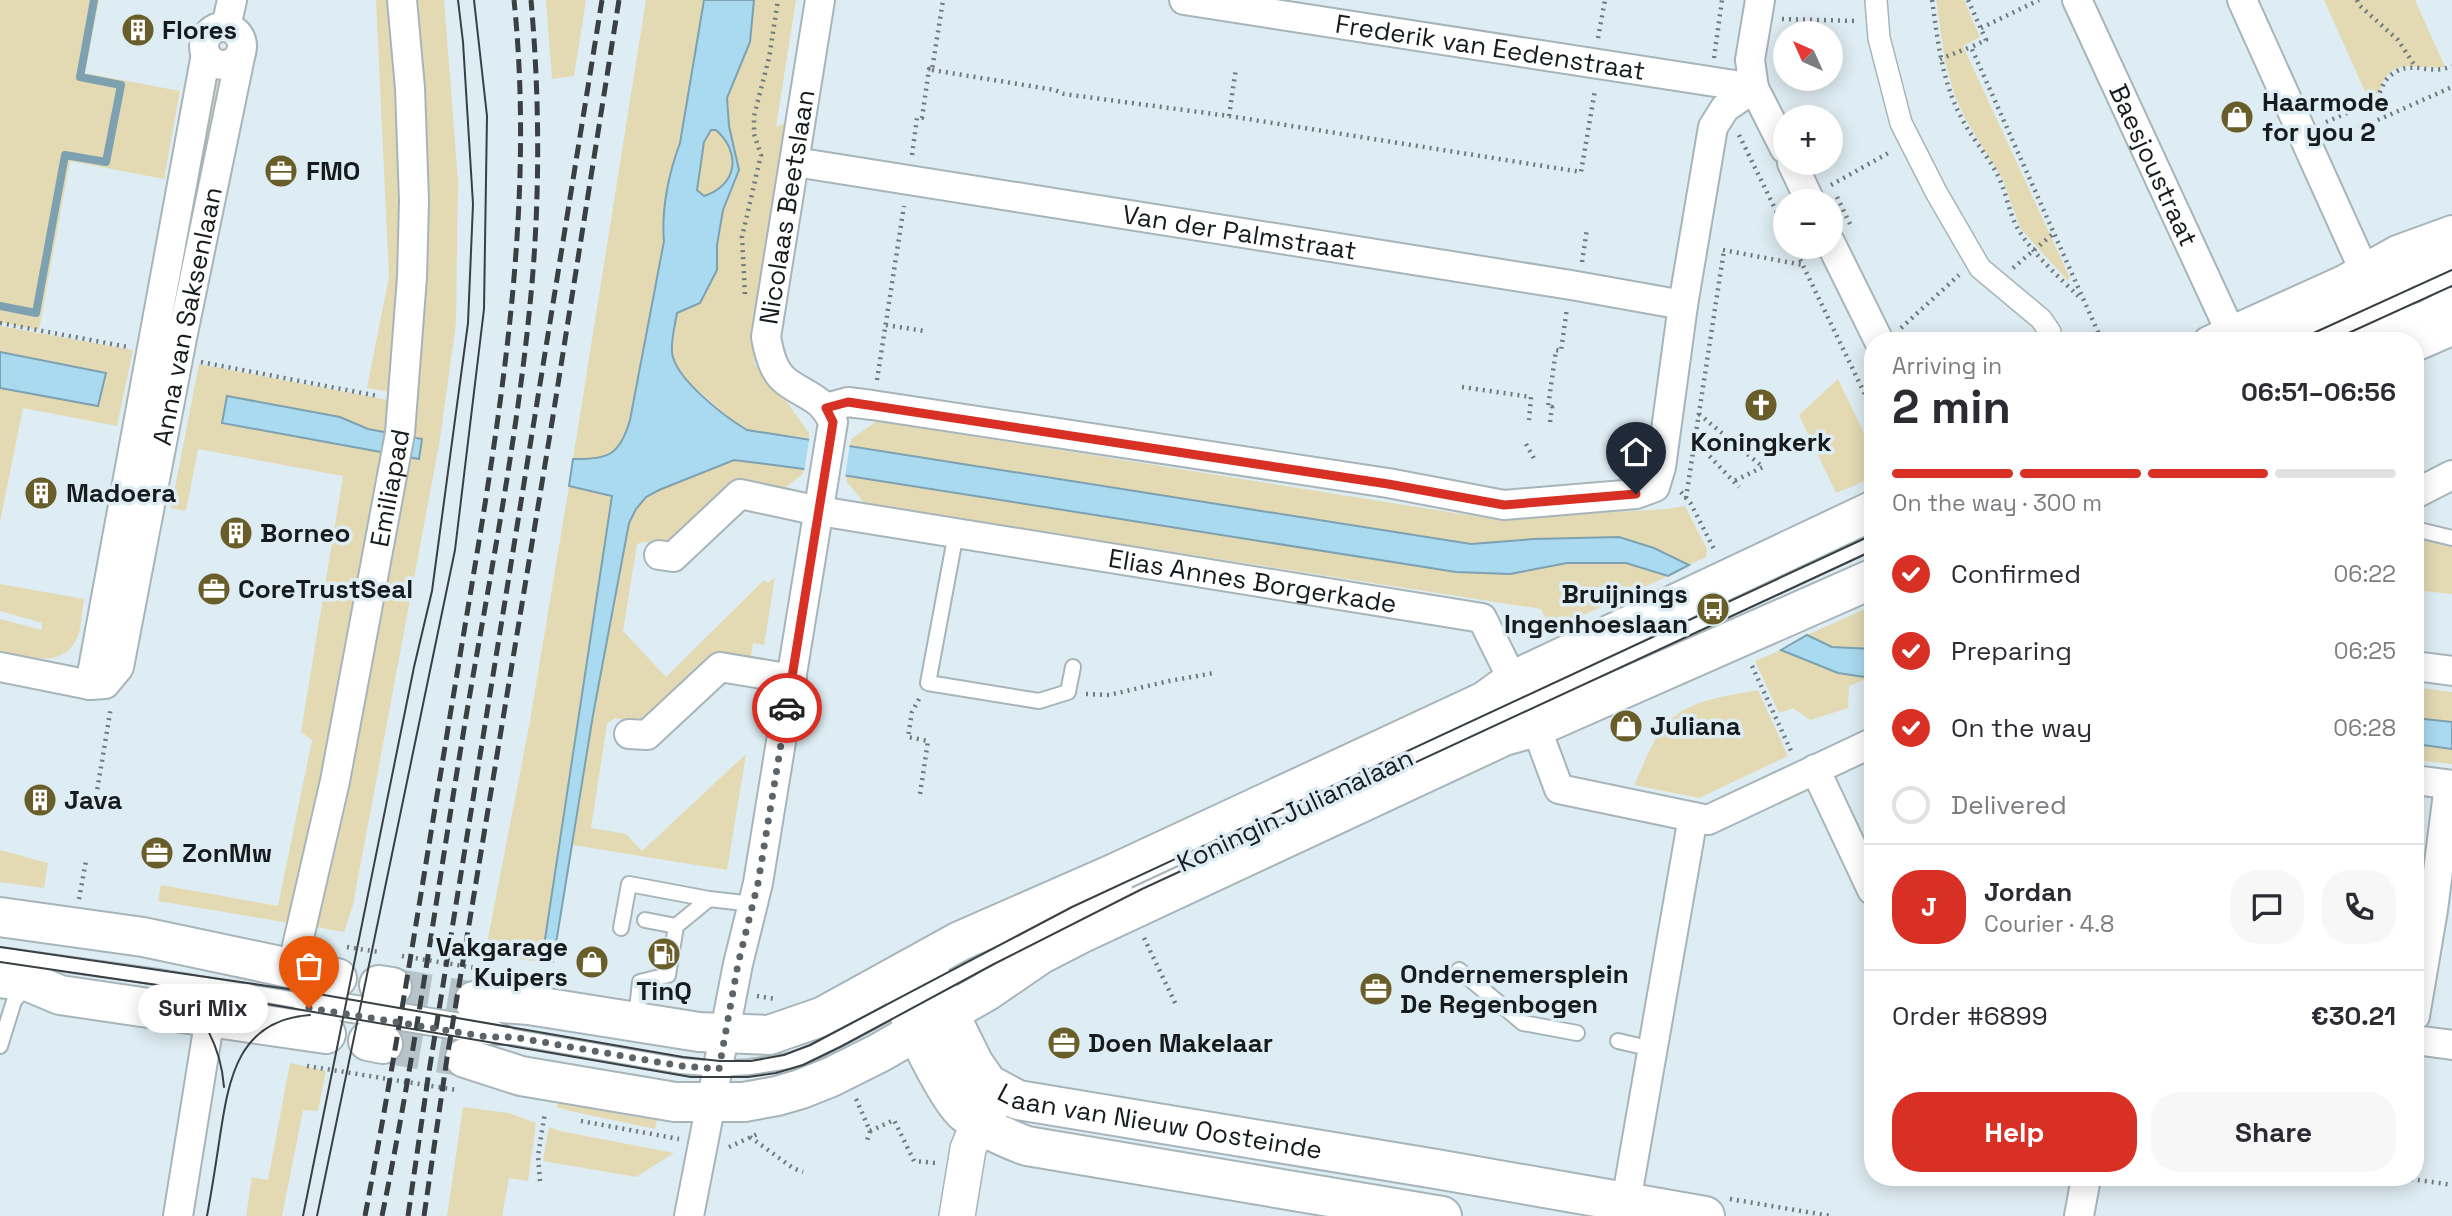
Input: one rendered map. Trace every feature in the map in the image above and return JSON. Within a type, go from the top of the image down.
[{"type":"main road","points":[[2290,332],[2317,320],[2405,269],[2452,253]]},
{"type":"main road","points":[[2394,332],[2428,320],[2452,307]]},
{"type":"main road","name":"Koningin Julianalaan","points":[[1864,515],[1712,586],[1513,709],[1041,954],[923,999],[824,1016],[722,1051],[744,1102],[801,1089],[831,1077],[923,999],[960,941],[1513,709],[1739,637],[1864,582]]},
{"type":"main road","points":[[0,918],[143,937],[337,978]]},
{"type":"main road","points":[[467,1075],[522,1076],[675,1102],[722,1051],[636,1021],[529,1005],[481,986]]},
{"type":"main road","points":[[11,990],[60,995],[208,1032],[326,1034]]},
{"type":"main road","name":"Laan van Nieuw Oosteinde","points":[[923,999],[988,1084],[1018,1100],[1705,1216]]},
{"type":"main road","name":"Laan van Nieuw Oosteinde","points":[[923,999],[953,1100],[963,1112],[1000,1135],[1027,1146],[1428,1215]]},
{"type":"street","name":"Emiliapad","points":[[296,969],[335,780],[400,433],[412,277],[414,201],[410,88],[402,0]]},
{"type":"street","name":"Nicolaas Beetslaan","points":[[821,0],[766,337],[771,359],[785,381],[814,397],[826,408]]},
{"type":"street","name":"Frederik van Eedenstraat","points":[[1184,0],[1754,88]]},
{"type":"street","points":[[1876,0],[1878,38],[1901,123],[1936,192],[1980,268],[2040,319],[2050,332]]},
{"type":"street","name":"Baesjoustraat","points":[[2077,0],[2217,332]]},
{"type":"street","points":[[2242,0],[2363,268]]},
{"type":"street","points":[[1772,5],[1750,60],[1754,88],[1773,125]]},
{"type":"street","name":"Anna van Saksenlaan","points":[[229,13],[241,40],[241,51],[180,348],[120,667],[105,684],[90,685],[206,54],[204,43],[229,13]]},
{"type":"street","points":[[206,54],[214,62],[224,64],[235,61],[241,51]]},
{"type":"street","points":[[689,1216],[753,904],[792,680],[833,422],[826,408],[848,402],[873,405],[1388,484],[1504,505],[1636,494],[1655,487],[1661,467],[1713,127],[1725,108],[1754,88]]},
{"type":"street","name":"Van der Palmstraat","points":[[795,162],[1684,305]]},
{"type":"street","points":[[1803,175],[1817,189]]},
{"type":"street","points":[[2228,332],[2343,280],[2397,250],[2452,230]]},
{"type":"street","points":[[1841,259],[1888,332]]},
{"type":"street","points":[[2424,344],[2452,331]]},
{"type":"street","points":[[2424,490],[2449,479]]},
{"type":"street","points":[[659,555],[673,557],[740,494],[819,511]]},
{"type":"street","name":"Elias Annes Borgerkade","points":[[819,511],[1482,618],[1513,709]]},
{"type":"street","points":[[0,667],[90,685]]},
{"type":"street","points":[[629,734],[647,735],[720,667],[792,680]]},
{"type":"street","points":[[2424,667],[2452,671]]},
{"type":"street","points":[[1513,709],[1559,789],[1709,820],[1864,747]]},
{"type":"street","name":"Koningin Julianalaan","points":[[1041,954],[1078,949],[1480,764],[1513,709]]},
{"type":"street","points":[[1809,772],[1864,875]]},
{"type":"street","points":[[2424,781],[2450,785],[2424,963]]},
{"type":"street","points":[[1626,1202],[1693,817]]},
{"type":"street","points":[[178,1216],[208,1032]]},
{"type":"street","points":[[2424,1041],[2452,1045]]},
{"type":"street","points":[[960,1200],[968,1149],[979,1122],[1003,1093]]},
{"type":"street","points":[[2079,1216],[2085,1186]]},
{"type":"lane","points":[[2332,332],[2452,278]]},
{"type":"lane","points":[[2424,531],[2452,538]]},
{"type":"lane","points":[[956,533],[928,683],[1039,701],[1068,692],[1073,667]]},
{"type":"lane","name":"Koningin Julianalaan","points":[[1376,773],[1864,546]]},
{"type":"lane","name":"Koningin Julianalaan","points":[[923,999],[1139,882]]},
{"type":"lane","points":[[621,928],[629,884],[753,904]]},
{"type":"lane","points":[[636,1021],[640,982],[668,975],[676,926],[709,899]]},
{"type":"lane","points":[[645,920],[676,926]]},
{"type":"lane","points":[[0,955],[147,975],[296,969],[309,995],[489,1027],[513,1037],[681,1066],[722,1051]]},
{"type":"lane","points":[[1460,970],[1523,1023],[1577,1033]]},
{"type":"lane","points":[[0,1046],[11,990]]},
{"type":"lane","points":[[1618,1041],[1653,1049]]},
{"type":"path","points":[[766,337],[753,333],[742,272],[742,237],[761,155],[754,134],[754,116],[769,58],[778,0]]},
{"type":"path","points":[[932,70],[943,0]]},
{"type":"path","points":[[873,405],[917,118],[922,118],[929,69],[1055,90],[1064,94],[1229,116],[1581,172],[1605,0]]},
{"type":"path","points":[[1932,0],[1940,59],[1952,98],[1964,123],[2001,181],[2018,230],[2082,300]]},
{"type":"path","points":[[1940,59],[1986,40],[1968,0]]},
{"type":"path","points":[[1981,28],[2039,0]]},
{"type":"path","points":[[2357,0],[2359,5],[2398,40],[2416,66]]},
{"type":"path","points":[[1772,5],[1782,19],[1846,21]]},
{"type":"path","points":[[1971,47],[2098,332]]},
{"type":"path","points":[[2306,142],[2375,101],[2390,75],[2398,70],[2416,66],[2435,70],[2452,66]]},
{"type":"path","points":[[1229,116],[1236,68]]},
{"type":"path","points":[[2306,142],[2452,87]]},
{"type":"path","points":[[1828,189],[1889,152]]},
{"type":"path","points":[[1550,422],[1552,407],[1548,407],[1556,350],[1561,351],[1587,229]]},
{"type":"path","points":[[1996,282],[2054,233]]},
{"type":"path","points":[[1695,245],[1803,265]]},
{"type":"path","points":[[1686,498],[1724,250]]},
{"type":"path","points":[[1800,259],[1864,392]]},
{"type":"path","points":[[1894,332],[1959,276]]},
{"type":"path","points":[[886,325],[924,331]]},
{"type":"path","points":[[1462,387],[1531,397],[1529,420]]},
{"type":"path","points":[[1699,414],[1763,467],[1734,481]]},
{"type":"path","points":[[1694,441],[1739,488]]},
{"type":"path","points":[[1526,444],[1536,462]]},
{"type":"path","points":[[1661,467],[1686,498],[1716,553],[1712,586]]},
{"type":"path","points":[[1739,637],[1809,772]]},
{"type":"path","points":[[1068,692],[1109,695],[1214,673]]},
{"type":"path","points":[[920,793],[928,741],[908,737],[912,712],[928,683]]},
{"type":"path","points":[[95,803],[111,711]]},
{"type":"path","points":[[78,907],[86,861]]},
{"type":"path","points":[[1137,922],[1177,1007]]},
{"type":"path","points":[[296,969],[386,970],[481,986]]},
{"type":"path","points":[[722,1051],[748,994],[782,999]]},
{"type":"path","points":[[303,1065],[467,1075]]},
{"type":"path","points":[[852,1091],[870,1131],[866,1144]]},
{"type":"path","points":[[532,1107],[557,1115]]},
{"type":"path","points":[[540,1181],[538,1156],[545,1111]]},
{"type":"path","points":[[569,1119],[678,1139]]},
{"type":"path","points":[[870,1131],[894,1120],[914,1161],[941,1164],[944,1178],[960,1200]]},
{"type":"path","points":[[750,1137],[793,1168],[803,1172]]},
{"type":"path","points":[[2424,1181],[2452,1185]]},
{"type":"shaded area","points":[[0,0],[99,0],[85,73],[180,91],[164,179],[70,161],[39,330],[0,322]]},
{"type":"shaded area","points":[[376,0],[395,0],[404,85],[397,393],[367,388],[389,277]]},
{"type":"shaded area","points":[[406,0],[444,0],[458,181],[456,323],[440,439],[353,905],[344,932],[306,925],[403,456],[419,459],[422,440],[406,437]]},
{"type":"shaded area","points":[[546,0],[586,0],[574,76],[552,79]]},
{"type":"shaded area","points":[[646,0],[704,0],[680,143],[667,191],[664,241],[630,420],[622,441],[611,453],[595,458],[573,459]]},
{"type":"shaded area","points":[[754,0],[796,0],[776,127],[793,120],[758,323],[754,363],[769,386],[787,402],[809,433],[809,438],[747,430],[735,423],[683,377],[675,365],[672,351],[677,313],[717,270],[717,245],[723,210],[739,170],[729,126],[727,98],[750,42]]},
{"type":"shaded area","points":[[1936,0],[1964,0],[1980,37],[1963,46],[2070,278],[2068,281],[2020,228],[2003,180],[1966,120],[1955,96],[1945,61]]},
{"type":"shaded area","points":[[2324,0],[2415,0],[2445,67],[2397,68],[2384,81],[2379,93],[2368,98]]},
{"type":"shaded area","points":[[214,69],[223,70],[226,75],[176,314],[170,313]]},
{"type":"shaded area","points":[[711,130],[716,130],[724,139],[732,158],[732,167],[724,184],[704,196],[697,191],[704,142]]},
{"type":"shaded area","points":[[0,326],[133,350],[117,426],[23,408],[0,522],[0,388],[98,405],[106,373],[0,352]]},
{"type":"shaded area","points":[[199,364],[394,403],[392,434],[368,429],[340,417],[227,397],[391,454],[296,924],[158,901],[161,885],[278,906],[312,740],[301,732],[343,476],[198,449],[186,511],[171,508]]},
{"type":"shaded area","points":[[1838,379],[1864,434],[1864,481],[1836,493],[1799,415]]},
{"type":"shaded area","points":[[877,421],[1493,519],[1685,506],[1707,549],[1706,557],[1689,565],[1654,548],[1619,537],[1534,539],[1471,545],[850,446],[851,439]]},
{"type":"shaded area","points":[[734,460],[804,469],[803,474],[787,486],[785,495],[749,488],[677,544],[637,544],[623,631],[666,677],[764,580],[768,583],[775,577],[764,645],[753,643],[750,663],[640,722],[615,718],[607,724],[591,828],[626,834],[642,851],[746,754],[727,870],[573,845],[593,715],[629,523],[642,502],[657,490]]},
{"type":"shaded area","points":[[846,475],[1510,574],[1567,563],[1626,563],[1668,576],[1551,630],[1541,609],[865,504],[847,482]]},
{"type":"shaded area","points":[[569,486],[612,496],[542,959],[532,961],[485,954],[530,721]]},
{"type":"shaded area","points":[[2424,540],[2452,544],[2452,594],[2424,591]]},
{"type":"shaded area","points":[[0,584],[84,599],[80,629],[73,645],[65,653],[46,658],[0,651],[0,619],[42,630],[42,623],[0,611]]},
{"type":"shaded area","points":[[1864,610],[1864,649],[1832,647],[1807,635]]},
{"type":"shaded area","points":[[1781,650],[1838,673],[1864,677],[1864,680],[1849,686],[1848,708],[1810,720],[1793,708],[1779,713],[1755,661]]},
{"type":"shaded area","points":[[2424,688],[2452,692],[2452,722],[2424,719]]},
{"type":"shaded area","points":[[1758,690],[1788,756],[1699,798],[1634,785],[1657,737],[1676,715],[1710,700]]},
{"type":"shaded area","points":[[2424,745],[2452,749],[2452,764],[2424,761]]},
{"type":"shaded area","points":[[0,850],[48,863],[44,888],[0,882]]},
{"type":"shaded area","points":[[290,1063],[326,1071],[318,1111],[303,1110],[282,1216],[246,1216],[252,1177],[268,1180]]},
{"type":"shaded area","points":[[558,1103],[657,1120],[655,1129],[570,1111],[557,1107]]},
{"type":"shaded area","points":[[463,1107],[509,1113],[536,1123],[528,1181],[509,1178],[502,1216],[447,1216]]},
{"type":"shaded area","points":[[549,1127],[674,1153],[636,1177],[543,1161]]},
{"type":"water","points":[[704,0],[754,0],[750,42],[727,98],[729,126],[739,170],[723,210],[717,245],[717,270],[700,303],[677,313],[672,347],[675,362],[691,385],[726,416],[747,430],[1471,544],[1619,537],[1654,548],[1689,565],[1668,576],[1626,563],[1567,563],[1510,574],[1456,572],[734,460],[646,497],[629,523],[593,715],[553,962],[542,959],[612,496],[569,486],[573,459],[595,458],[611,453],[626,432],[664,241],[667,191],[680,143]],"holes":[[[711,130],[716,130],[729,148],[732,167],[724,184],[704,196],[697,190],[704,142]]]},
{"type":"water","points":[[0,352],[106,373],[98,406],[0,388]]},
{"type":"water","points":[[227,396],[340,417],[368,429],[422,439],[419,459],[222,423]]},
{"type":"water","points":[[1807,635],[1832,647],[1864,649],[1864,677],[1838,673],[1781,650]]},
{"type":"water","points":[[2424,719],[2452,722],[2452,749],[2424,745]]},
{"type":"pier","points":[[810,435],[850,442],[845,479],[804,472]]},
{"type":"waterway","points":[[0,306],[36,313],[65,155],[106,162],[121,85],[80,77],[94,0]]},
{"type":"tunnel","points":[[392,987],[474,1001]]},
{"type":"tunnel","points":[[383,1044],[465,1058]]},
{"type":"tram line","points":[[303,1216],[414,667],[432,591],[468,323],[473,204],[458,0]]},
{"type":"tram line","points":[[317,1216],[455,550],[484,309],[487,116],[474,0]]},
{"type":"tram line","points":[[2316,332],[2452,270]]},
{"type":"tram line","points":[[2351,332],[2452,286]]},
{"type":"tram line","points":[[0,947],[295,990],[683,1057],[751,1061],[784,1055],[810,1045],[1072,907],[1864,539]]},
{"type":"tram line","points":[[0,962],[157,985],[691,1077],[748,1077],[776,1073],[803,1065],[842,1046],[994,964],[1142,889],[1864,555]]},
{"type":"tram line","points":[[172,989],[193,1009],[209,1032],[219,1059],[224,1087]]},
{"type":"tram line","points":[[207,1216],[223,1114],[233,1074],[241,1056],[252,1040],[267,1028],[286,1019],[310,1015]]},
{"type":"railway","points":[[365,1216],[473,580],[509,332],[520,167],[520,83],[514,0]]},
{"type":"railway","points":[[382,1216],[416,1029],[504,495],[528,327],[538,169],[536,68],[531,0]]},
{"type":"railway","points":[[408,1216],[602,0]]},
{"type":"railway","points":[[424,1216],[447,1058],[619,0]]},
{"type":"way so far","points":[[309,1008],[488,1037],[513,1037],[681,1066],[719,1069],[738,964],[758,883],[787,708]]},
{"type":"place","name":"Flores","points":[[138,30]]},
{"type":"place","name":"Haarmode for you 2","points":[[2237,117]]},
{"type":"place","name":"FMO","points":[[281,171]]},
{"type":"place","name":"Koningkerk","points":[[1761,405]]},
{"type":"place","name":"Madoera","points":[[41,493]]},
{"type":"place","name":"Borneo","points":[[236,533]]},
{"type":"place","name":"CoreTrustSeal","points":[[214,589]]},
{"type":"place","name":"Bruijnings Ingenhoeslaan","points":[[1713,609]]},
{"type":"place","name":"Juliana","points":[[1626,726]]},
{"type":"place","name":"Java","points":[[40,800]]},
{"type":"place","name":"ZonMw","points":[[157,853]]},
{"type":"place","name":"TinQ","points":[[664,954]]},
{"type":"place","name":"Vakgarage Kuipers","points":[[592,962]]},
{"type":"place","name":"Ondernemersplein De Regenbogen","points":[[1376,989]]},
{"type":"place","name":"Suri Mix","points":[[309,1008]]},
{"type":"place","name":"Doen Makelaar","points":[[1064,1043]]},
{"type":"route","points":[[787,708],[833,422],[826,408],[848,402],[1388,484],[1504,505],[1636,494]]}]
